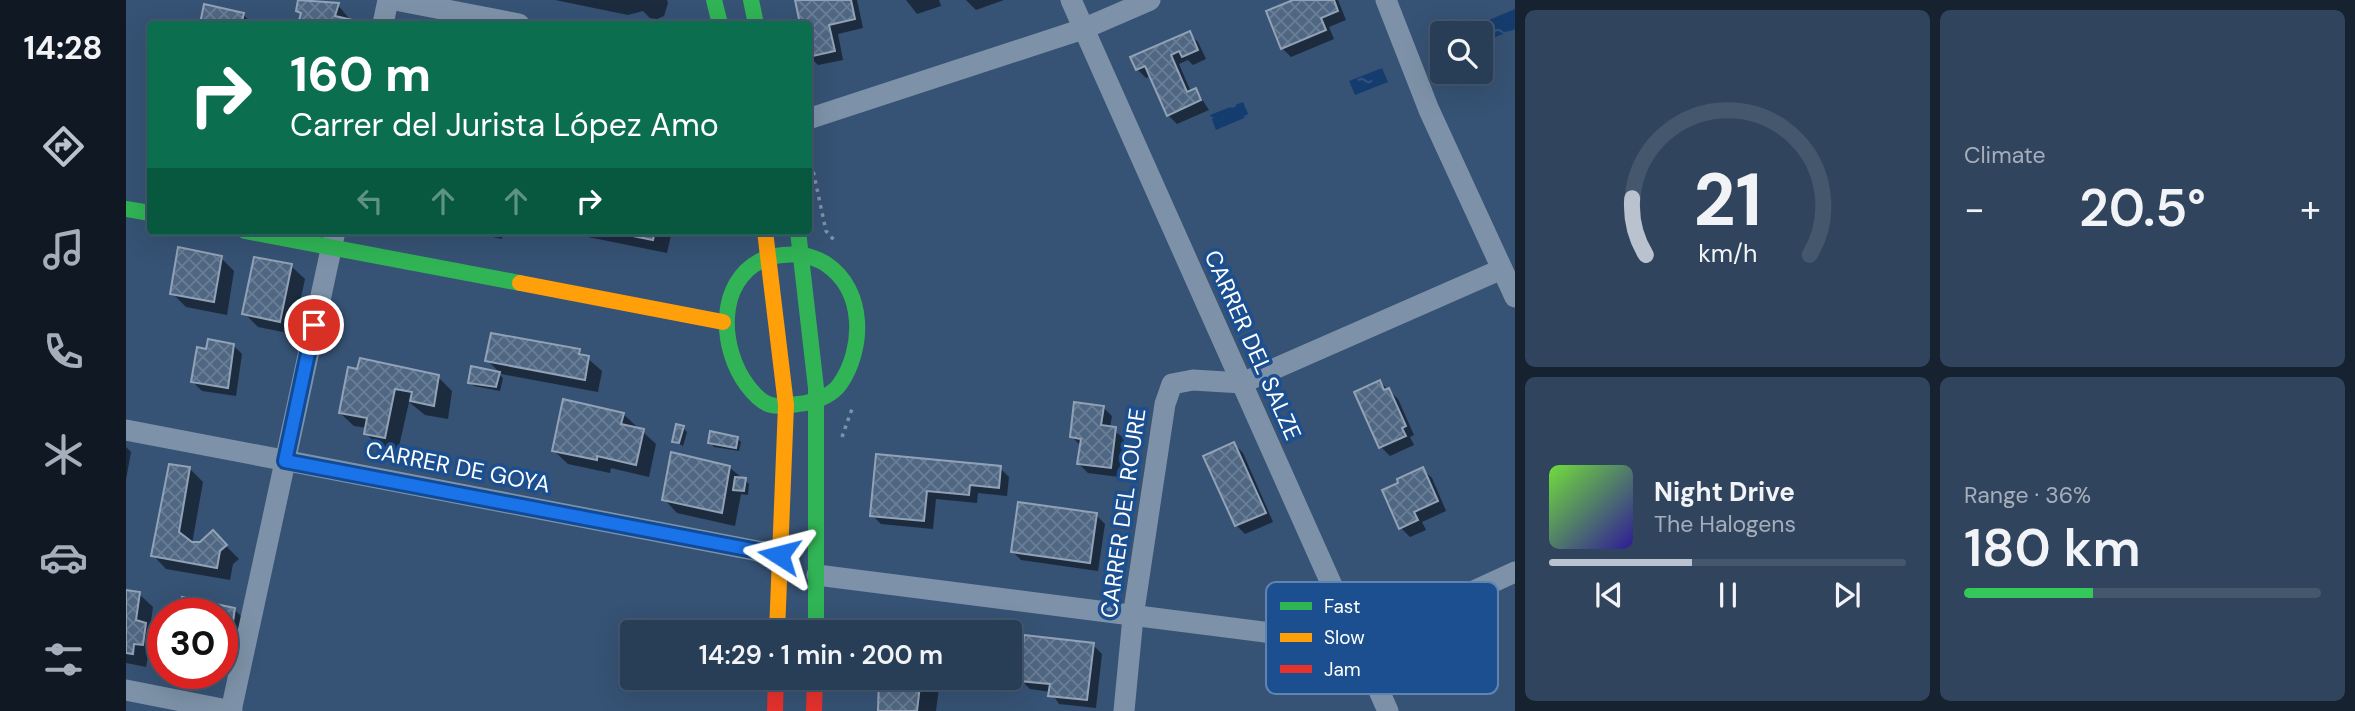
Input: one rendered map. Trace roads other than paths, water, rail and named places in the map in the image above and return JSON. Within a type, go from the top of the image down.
[{"type":"main road","points":[[714,0],[719,21]]},
{"type":"main road","points":[[751,0],[755,21]]},
{"type":"main road","points":[[126,209],[147,212]]},
{"type":"main road","points":[[288,235],[333,239],[723,323]]},
{"type":"main road","points":[[766,235],[786,405],[777,620]]},
{"type":"main road","points":[[799,235],[817,403],[816,620]]},
{"type":"main road","points":[[801,254],[814,256],[827,264],[845,285],[860,329],[849,377],[833,394],[817,403],[771,406],[752,392],[736,372],[727,349],[723,323],[732,292],[757,262],[770,256],[801,254]]},
{"type":"main road","points":[[775,711],[776,690]]},
{"type":"main road","points":[[814,711],[815,690]]},
{"type":"street","points":[[384,21],[388,0]]},
{"type":"street","points":[[395,0],[504,21]]},
{"type":"street","name":"CARRER DEL SALZE","points":[[1071,0],[1330,582]]},
{"type":"street","points":[[812,118],[1083,29],[1150,0]]},
{"type":"street","points":[[1385,0],[1429,110],[1515,297]]},
{"type":"street","points":[[126,690],[231,711],[333,239]]},
{"type":"street","name":"CARRER DEL ROURE","points":[[1124,711],[1133,617],[1165,404],[1172,384],[1193,380],[1242,383],[1502,269]]},
{"type":"street","name":"CARRER DE GOYA","points":[[126,430],[779,555]]},
{"type":"street","points":[[1493,582],[1515,572]]},
{"type":"street","points":[[817,575],[979,593],[1133,617],[1266,633]]},
{"type":"street","name":"CARRER DEL SALZE","points":[[1380,694],[1388,711]]},
{"type":"water","points":[[1515,9],[1515,29],[1493,38],[1493,21],[1486,21]]},
{"type":"water","points":[[1382,68],[1388,82],[1355,95],[1349,81]]},
{"type":"water","points":[[1243,102],[1249,116],[1216,130],[1210,115]]}]
